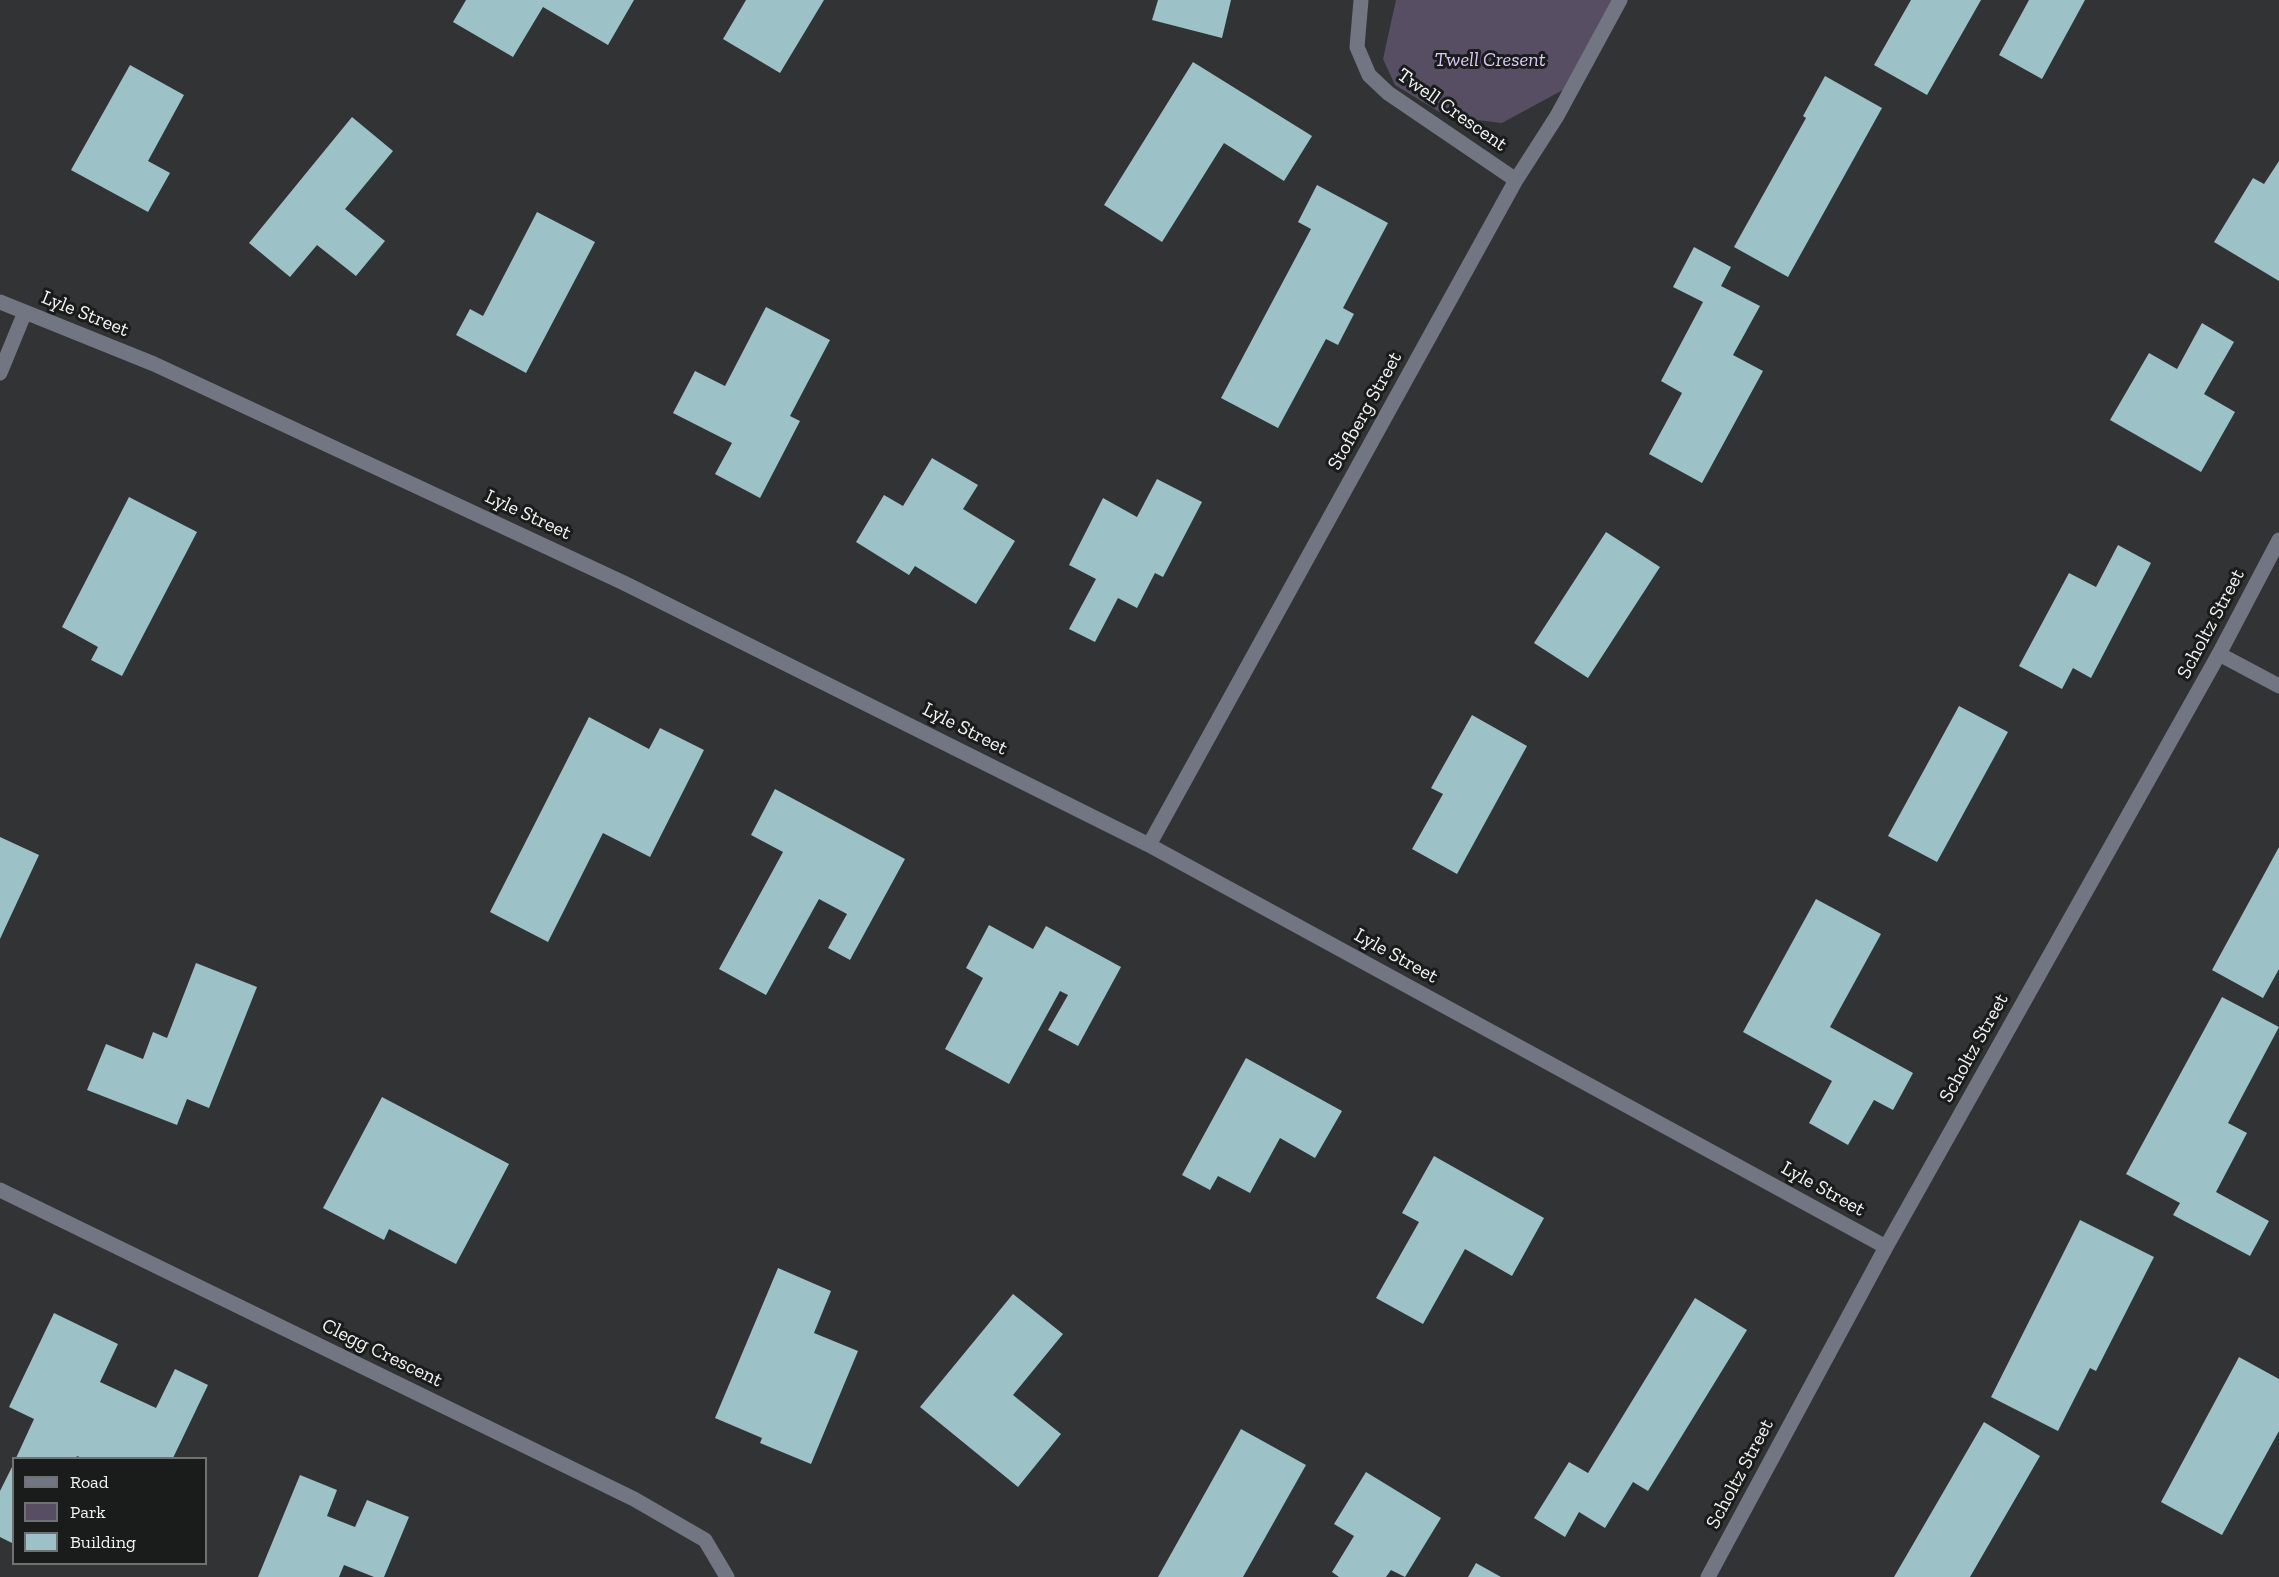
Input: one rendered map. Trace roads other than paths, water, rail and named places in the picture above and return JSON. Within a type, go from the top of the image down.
[{"type":"street","name":"Twell Crescent","points":[[1361,0],[1357,47],[1369,75],[1388,93],[1516,180]]},
{"type":"street","name":"Stofberg Street","points":[[1149,845],[1516,180],[1557,116],[1620,0]]},
{"type":"street","name":"Lyle Street","points":[[0,302],[154,364],[624,583],[1149,845],[1886,1247]]},
{"type":"street","points":[[0,373],[25,312]]},
{"type":"street","name":"Scholtz Street","points":[[1708,1577],[1886,1247],[2219,654],[2279,540]]},
{"type":"street","points":[[2219,654],[2279,686]]},
{"type":"street","name":"Clegg Crescent","points":[[0,1190],[634,1499],[705,1540],[727,1577]]},
{"type":"park label","name":"Twell Cresent","points":[[1490,60]]}]
